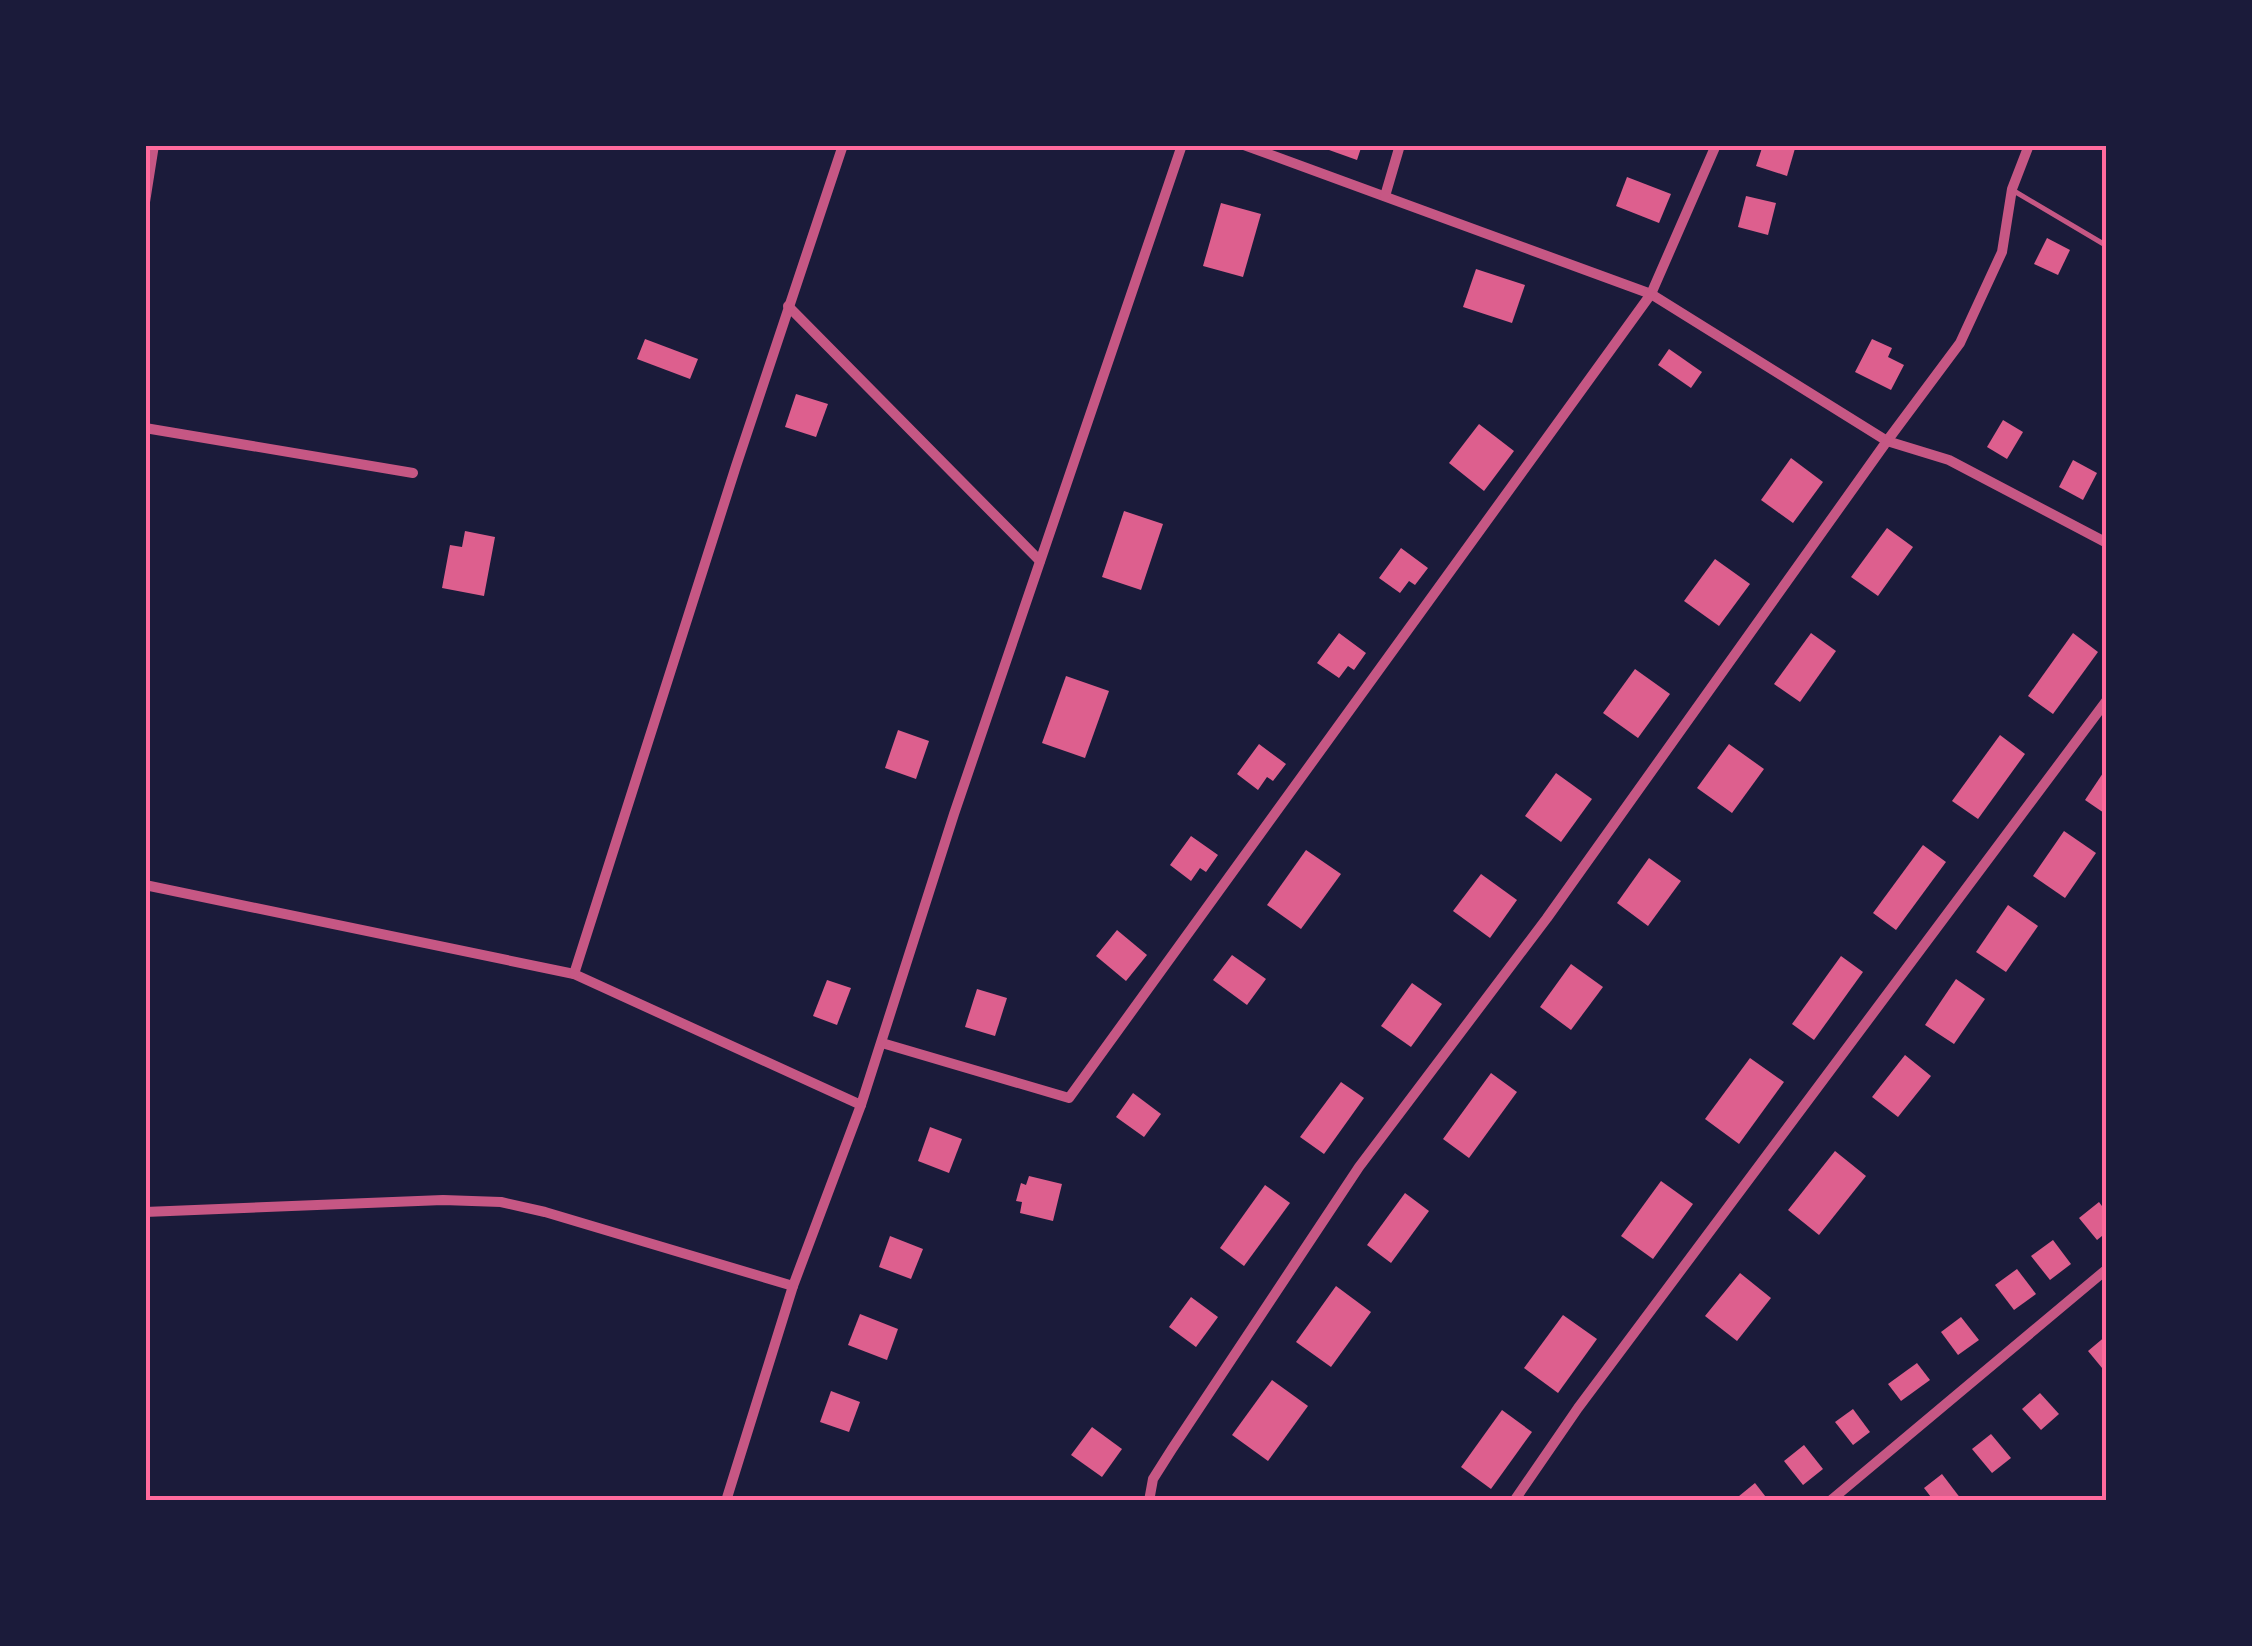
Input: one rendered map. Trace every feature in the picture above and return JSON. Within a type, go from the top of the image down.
[{"type":"street","points":[[145,202],[154,145]]},
{"type":"street","points":[[574,974],[843,145]]},
{"type":"street","points":[[726,1501],[793,1286],[882,1042],[954,814],[1182,145]]},
{"type":"street","points":[[1244,145],[1651,294],[1887,441],[1949,460],[2107,543]]},
{"type":"street","points":[[1385,196],[1400,145]]},
{"type":"street","points":[[882,1042],[1069,1098],[1651,294],[1716,145]]},
{"type":"street","points":[[1149,1501],[1154,1479],[1172,1449],[1359,1167],[1546,918],[1960,343],[2002,252],[2012,189],[2029,145]]},
{"type":"street","points":[[788,306],[1040,561]]},
{"type":"street","points":[[145,428],[413,473]]},
{"type":"street","points":[[1514,1501],[1601,1377],[2107,700]]},
{"type":"street","points":[[145,884],[574,974],[860,1105]]},
{"type":"street","points":[[145,1212],[443,1200],[501,1202],[793,1286]]},
{"type":"street","points":[[1830,1501],[2107,1269]]},
{"type":"lane","points":[[2012,189],[2107,246]]},
{"type":"building","points":[[1315,145],[1362,145],[1357,160]]},
{"type":"building","points":[[1763,145],[1796,145],[1787,176],[1756,166]]},
{"type":"building","points":[[1627,177],[1671,194],[1659,223],[1616,206]]},
{"type":"building","points":[[1746,196],[1776,203],[1768,235],[1738,227]]},
{"type":"building","points":[[1221,203],[1261,214],[1243,277],[1203,266]]},
{"type":"building","points":[[2047,238],[2070,250],[2058,275],[2034,264]]},
{"type":"building","points":[[1476,269],[1525,285],[1512,323],[1463,307]]},
{"type":"building","points":[[645,339],[698,359],[690,379],[637,359]]},
{"type":"building","points":[[1872,339],[1892,348],[1888,357],[1904,365],[1891,390],[1855,372]]},
{"type":"building","points":[[1669,349],[1702,372],[1691,388],[1658,365]]},
{"type":"building","points":[[796,394],[828,404],[816,437],[785,427]]},
{"type":"building","points":[[2003,420],[2023,432],[2007,459],[1987,447]]},
{"type":"building","points":[[1479,424],[1514,451],[1484,491],[1449,463]]},
{"type":"building","points":[[1791,458],[1823,482],[1793,523],[1761,500]]},
{"type":"building","points":[[2073,460],[2097,473],[2083,500],[2059,487]]},
{"type":"building","points":[[1124,511],[1163,524],[1141,590],[1102,577]]},
{"type":"building","points":[[1887,528],[1913,547],[1878,596],[1851,577]]},
{"type":"building","points":[[465,531],[495,537],[484,596],[442,588],[450,545],[462,547]]},
{"type":"building","points":[[1401,548],[1428,568],[1415,585],[1409,581],[1400,593],[1379,578]]},
{"type":"building","points":[[1715,559],[1750,584],[1719,626],[1684,601]]},
{"type":"building","points":[[1339,633],[1366,653],[1354,670],[1348,666],[1339,678],[1317,663]]},
{"type":"building","points":[[1811,633],[1836,651],[1800,702],[1774,684]]},
{"type":"building","points":[[2073,633],[2098,652],[2053,714],[2028,696]]},
{"type":"building","points":[[1635,669],[1670,694],[1638,738],[1603,713]]},
{"type":"building","points":[[1066,676],[1109,691],[1085,758],[1042,743]]},
{"type":"building","points":[[898,730],[929,741],[916,779],[885,768]]},
{"type":"building","points":[[2000,735],[2025,754],[1978,819],[1952,801]]},
{"type":"building","points":[[1259,744],[1286,764],[1273,781],[1267,777],[1258,790],[1237,774]]},
{"type":"building","points":[[1729,744],[1764,769],[1732,813],[1697,788]]},
{"type":"building","points":[[2107,767],[2107,815],[2085,800]]},
{"type":"building","points":[[1556,773],[1592,799],[1561,842],[1525,816]]},
{"type":"building","points":[[2064,831],[2096,853],[2065,898],[2033,876]]},
{"type":"building","points":[[1191,836],[1218,855],[1206,872],[1200,868],[1191,881],[1170,865]]},
{"type":"building","points":[[1923,845],[1946,862],[1896,930],[1873,913]]},
{"type":"building","points":[[1306,850],[1341,874],[1301,929],[1267,905]]},
{"type":"building","points":[[1649,858],[1681,881],[1648,926],[1617,903]]},
{"type":"building","points":[[1481,874],[1517,900],[1490,938],[1453,911]]},
{"type":"building","points":[[2008,905],[2038,926],[2006,972],[1976,952]]},
{"type":"building","points":[[1117,930],[1147,955],[1126,981],[1096,956]]},
{"type":"building","points":[[1232,955],[1266,979],[1247,1005],[1213,980]]},
{"type":"building","points":[[1841,956],[1863,972],[1814,1040],[1792,1024]]},
{"type":"building","points":[[1571,964],[1603,987],[1571,1030],[1540,1007]]},
{"type":"building","points":[[1956,979],[1985,999],[1954,1044],[1925,1025]]},
{"type":"building","points":[[827,980],[851,988],[837,1025],[813,1016]]},
{"type":"building","points":[[1412,983],[1442,1004],[1411,1047],[1381,1026]]},
{"type":"building","points":[[977,989],[1007,998],[995,1036],[965,1027]]},
{"type":"building","points":[[1905,1055],[1931,1076],[1898,1117],[1872,1097]]},
{"type":"building","points":[[1750,1058],[1784,1082],[1739,1144],[1705,1119]]},
{"type":"building","points":[[1491,1073],[1517,1092],[1469,1158],[1443,1139]]},
{"type":"building","points":[[1341,1082],[1364,1098],[1324,1154],[1300,1137]]},
{"type":"building","points":[[1133,1093],[1161,1114],[1144,1137],[1116,1117]]},
{"type":"building","points":[[930,1127],[962,1139],[949,1173],[918,1161]]},
{"type":"building","points":[[1835,1151],[1866,1176],[1819,1235],[1788,1210]]},
{"type":"building","points":[[1029,1176],[1062,1184],[1053,1221],[1020,1213],[1022,1202],[1016,1201],[1021,1183],[1026,1185]]},
{"type":"building","points":[[1661,1181],[1693,1204],[1653,1259],[1621,1236]]},
{"type":"building","points":[[1265,1185],[1290,1203],[1244,1266],[1220,1248]]},
{"type":"building","points":[[1405,1193],[1429,1211],[1391,1263],[1367,1245]]},
{"type":"building","points":[[2099,1202],[2107,1213],[2107,1232],[2097,1240],[2079,1218]]},
{"type":"building","points":[[890,1236],[923,1249],[911,1279],[879,1267]]},
{"type":"building","points":[[2053,1240],[2071,1264],[2050,1280],[2031,1256]]},
{"type":"building","points":[[2017,1269],[2036,1294],[2014,1310],[1995,1285]]},
{"type":"building","points":[[1740,1273],[1771,1298],[1737,1341],[1705,1316]]},
{"type":"building","points":[[1336,1286],[1371,1312],[1331,1367],[1296,1342]]},
{"type":"building","points":[[1191,1297],[1218,1317],[1196,1347],[1169,1327]]},
{"type":"building","points":[[860,1314],[898,1329],[887,1360],[848,1345]]},
{"type":"building","points":[[1563,1315],[1597,1339],[1558,1393],[1524,1368]]},
{"type":"building","points":[[1961,1317],[1979,1340],[1958,1355],[1941,1332]]},
{"type":"building","points":[[2107,1335],[2107,1374],[2088,1351]]},
{"type":"building","points":[[1917,1363],[1930,1380],[1901,1401],[1888,1384]]},
{"type":"building","points":[[1272,1380],[1308,1406],[1268,1461],[1232,1435]]},
{"type":"building","points":[[831,1391],[860,1402],[849,1432],[820,1422]]},
{"type":"building","points":[[2040,1393],[2059,1414],[2041,1430],[2022,1409]]},
{"type":"building","points":[[1853,1409],[1870,1432],[1853,1445],[1835,1422]]},
{"type":"building","points":[[1502,1410],[1532,1432],[1491,1489],[1461,1467]]},
{"type":"building","points":[[1092,1427],[1122,1449],[1102,1477],[1071,1455]]},
{"type":"building","points":[[1991,1434],[2011,1458],[1992,1473],[1972,1449]]},
{"type":"building","points":[[1804,1445],[1823,1469],[1803,1485],[1784,1461]]},
{"type":"building","points":[[1942,1474],[1961,1499],[1934,1501],[1924,1488]]},
{"type":"building","points":[[1755,1483],[1769,1501],[1733,1501]]}]
